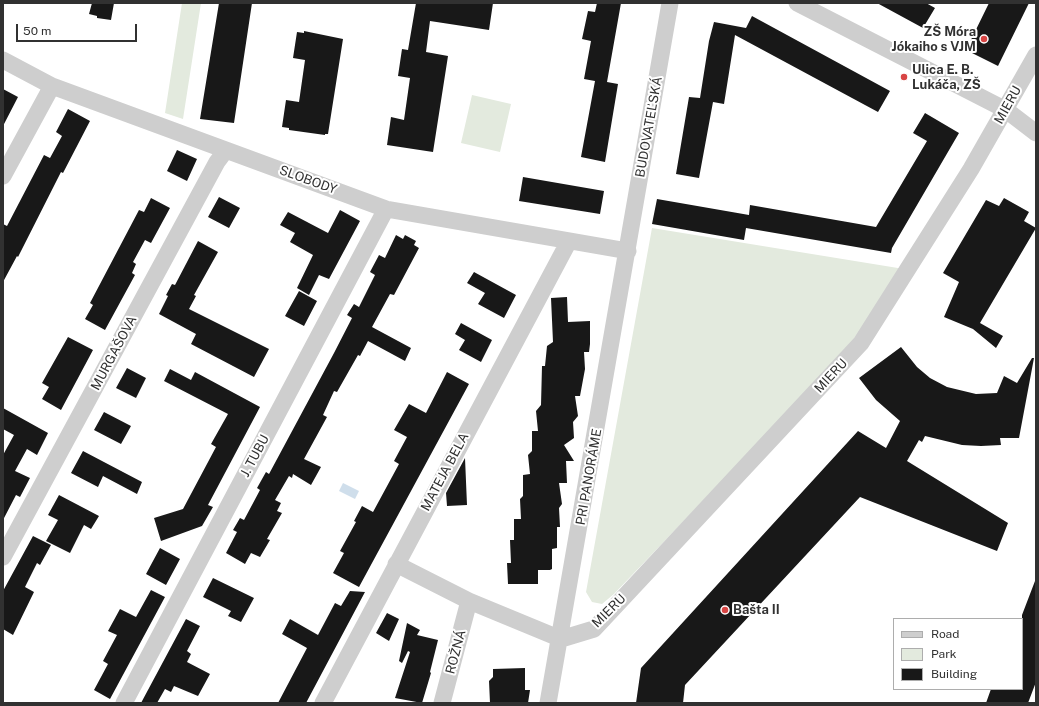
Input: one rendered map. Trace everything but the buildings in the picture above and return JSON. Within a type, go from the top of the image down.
[{"type":"street","name":"BUDOVATEĽSKÁ","points":[[628,251],[670,3]]},
{"type":"street","points":[[797,3],[1006,110],[1036,133]]},
{"type":"street","name":"MIERU","points":[[561,639],[594,629],[861,343],[972,169],[1036,55]]},
{"type":"street","name":"SLOBODY","points":[[3,60],[52,86],[386,210],[628,251]]},
{"type":"street","points":[[3,176],[52,86]]},
{"type":"street","name":"MURGAŠOVA","points":[[3,557],[213,169],[226,150]]},
{"type":"street","name":"J. TUBU","points":[[124,703],[386,210]]},
{"type":"street","name":"MATEJA BELA","points":[[323,703],[569,241]]},
{"type":"street","name":"PRI PANORÁME","points":[[548,703],[561,639],[628,251]]},
{"type":"street","points":[[396,564],[469,601],[561,639]]},
{"type":"street","name":"ROŽNÁ","points":[[442,703],[469,601]]},
{"type":"green space","points":[[182,3],[201,3],[183,119],[165,113]]},
{"type":"green space","points":[[472,95],[511,104],[500,152],[461,143]]},
{"type":"green space","points":[[652,228],[904,269],[843,354],[614,594],[602,604],[592,602],[586,592]]},
{"type":"water","points":[[343,483],[359,491],[355,499],[339,491]]},
{"type":"place","name":"ZŠ Móra Jókaiho s VJM","points":[[984,39]]},
{"type":"place","name":"Ulica E. B. Lukáča, ZŠ","points":[[904,77]]},
{"type":"place","name":"Bašta II","points":[[725,610]]}]
